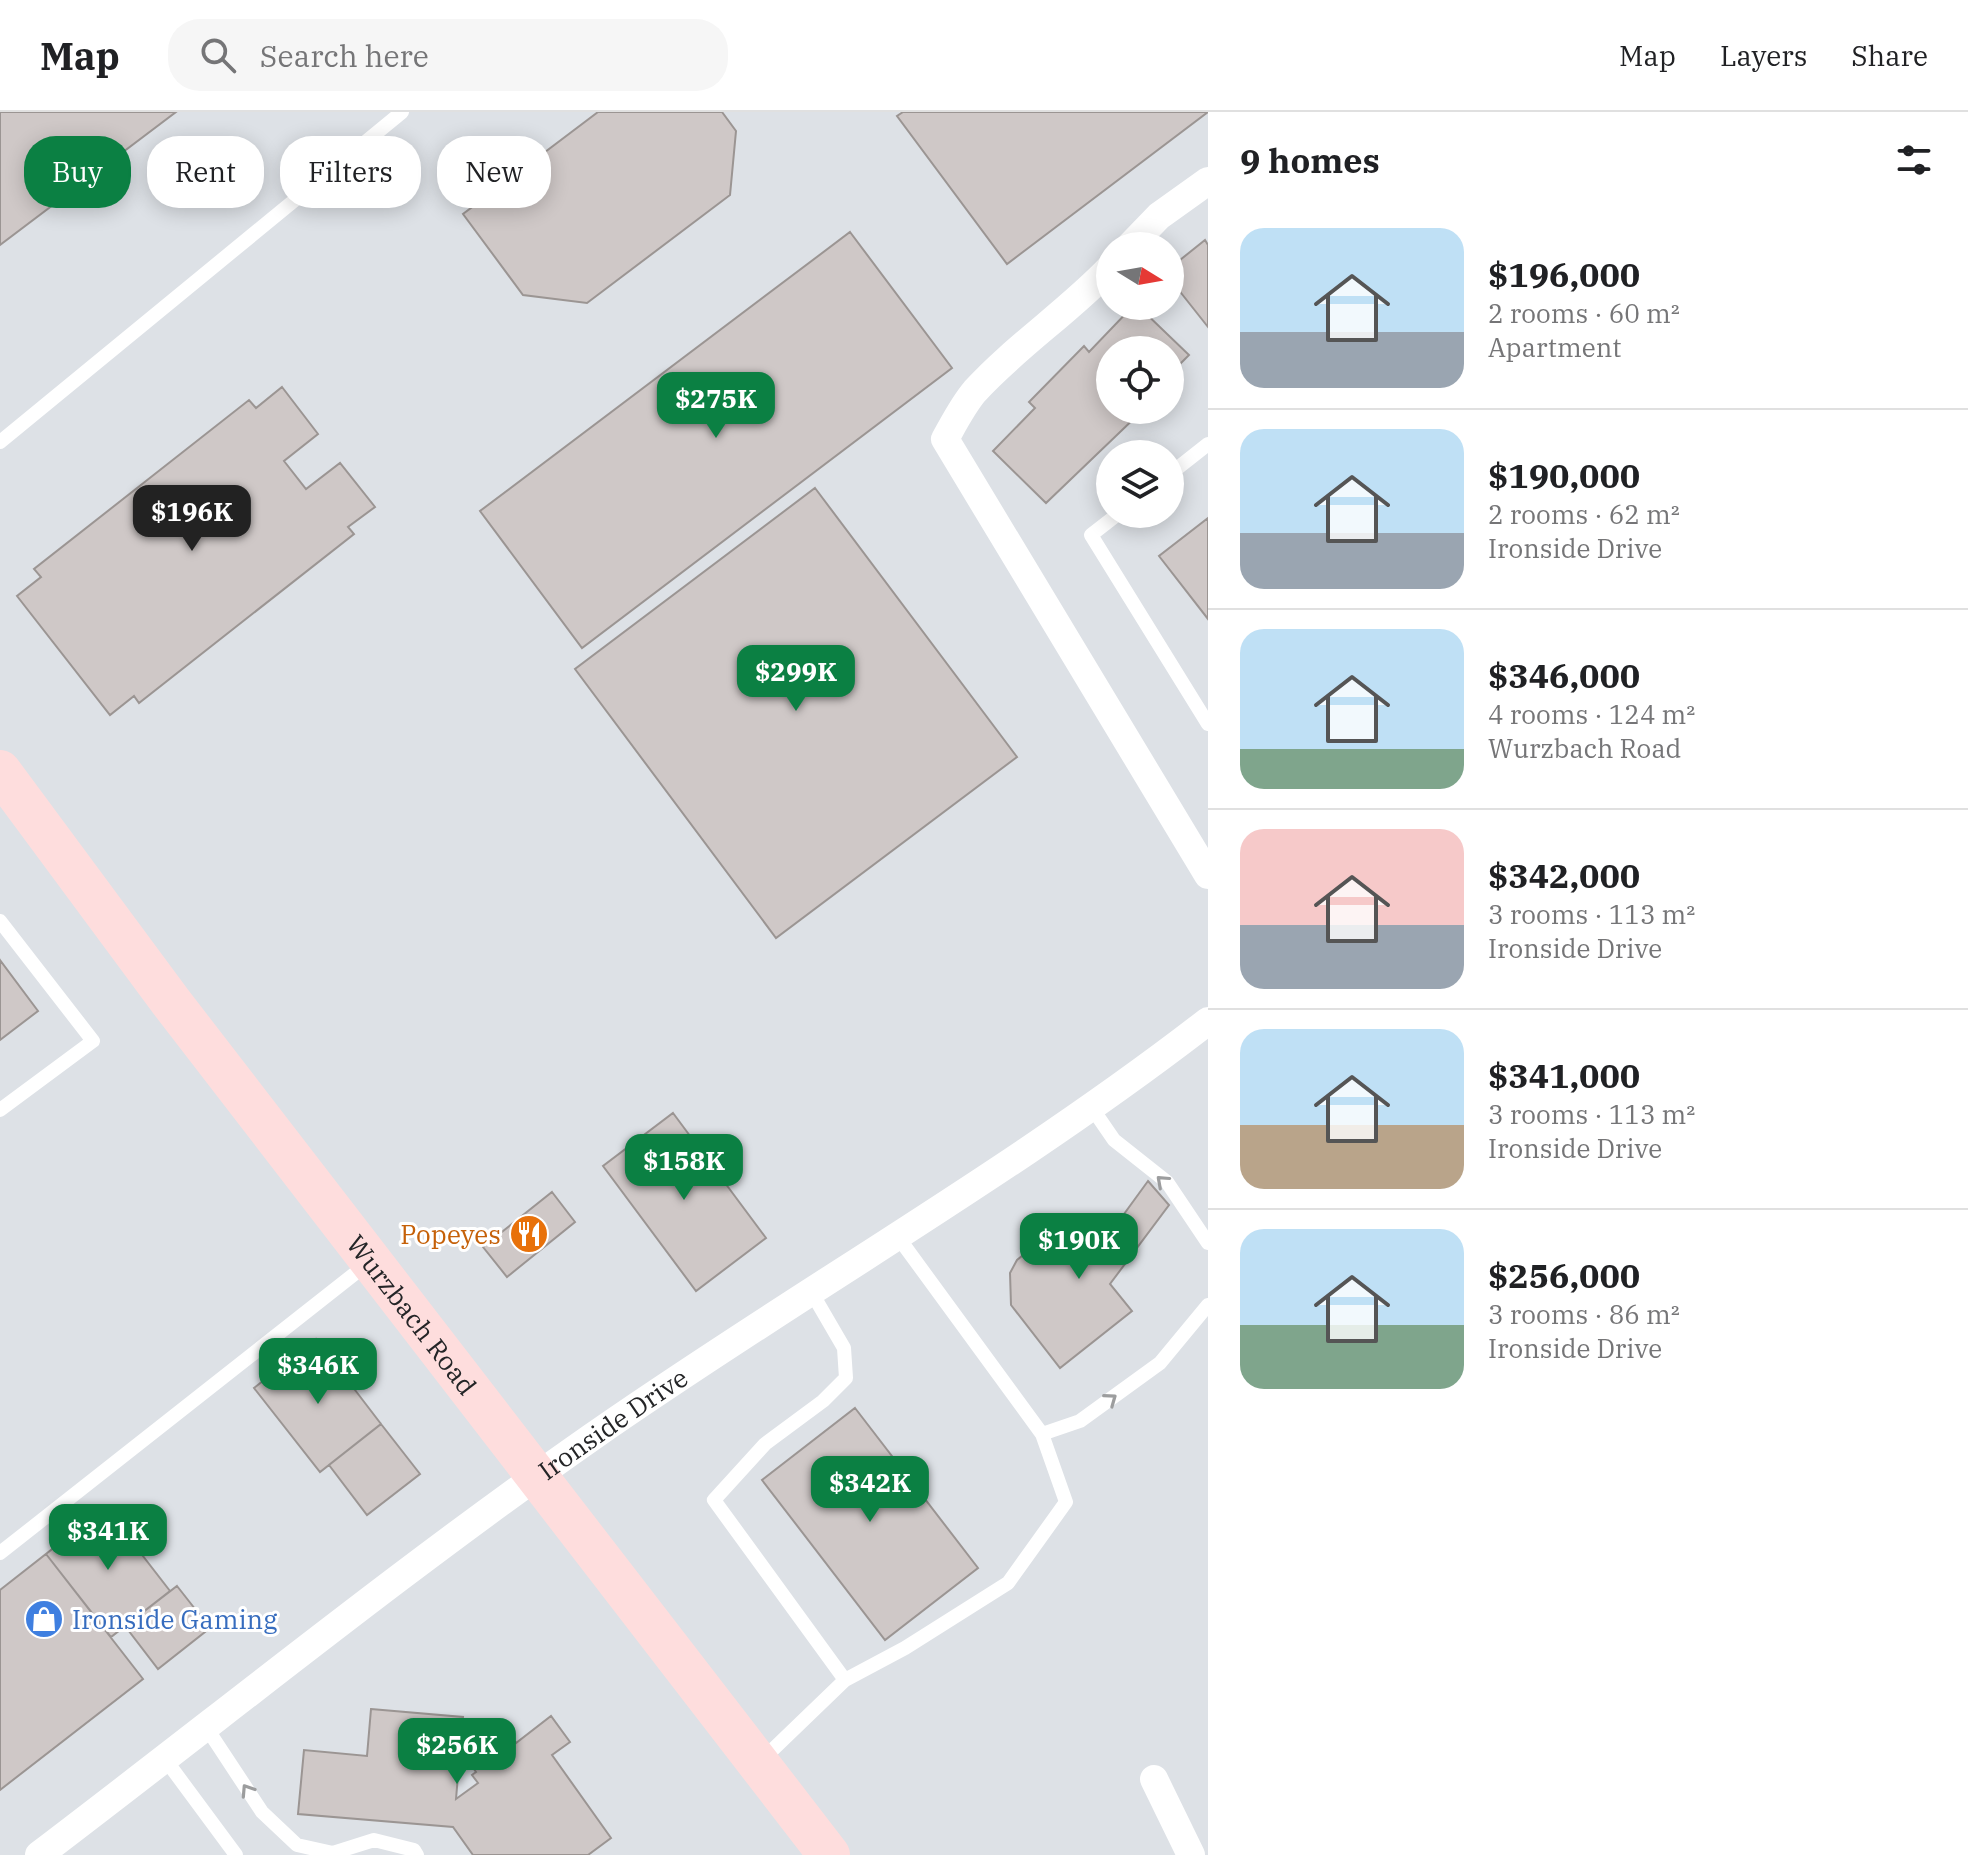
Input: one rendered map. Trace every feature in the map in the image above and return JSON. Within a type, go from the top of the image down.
[{"type":"main road","name":"Wurzbach Road","points":[[0,771],[171,1002],[829,1855]]},
{"type":"street","points":[[1144,232],[1159,216],[1208,181]]},
{"type":"street","points":[[1096,283],[1074,306],[993,373],[973,394],[945,439],[1208,875]]},
{"type":"street","name":"Ironside Drive","points":[[39,1855],[537,1476],[1092,1108],[1208,1021]]},
{"type":"street","points":[[1154,1779],[1191,1855]]},
{"type":"lane","points":[[0,442],[402,112]]},
{"type":"lane","points":[[1184,463],[1208,444]]},
{"type":"lane","points":[[1100,528],[1091,535],[1208,724]]},
{"type":"lane","points":[[0,921],[93,1041],[0,1110]]},
{"type":"lane","points":[[1092,1108],[1114,1140],[1167,1182],[1208,1243]]},
{"type":"lane","points":[[758,1763],[845,1680],[905,1648],[1008,1583],[1066,1502],[1042,1434],[898,1237]]},
{"type":"lane","points":[[0,1553],[371,1261]]},
{"type":"lane","points":[[812,1293],[844,1348],[846,1378],[823,1401],[765,1444],[714,1500],[845,1680]]},
{"type":"lane","points":[[1042,1434],[1080,1421],[1160,1363],[1208,1305]]},
{"type":"lane","points":[[206,1727],[262,1812],[297,1845],[333,1853],[374,1840],[414,1850],[417,1855]]},
{"type":"lane","points":[[165,1759],[236,1855]]},
{"type":"building","points":[[0,112],[176,112],[131,146],[131,136],[24,136],[24,208],[49,208],[0,245]]},
{"type":"building","points":[[598,112],[722,112],[736,131],[730,195],[587,303],[523,295],[463,214],[471,208],[551,208],[551,148]]},
{"type":"building","points":[[903,112],[1208,112],[1007,264],[897,116]]},
{"type":"building","points":[[850,232],[952,368],[582,648],[480,511]]},
{"type":"building","points":[[1205,240],[1208,245],[1208,327],[1184,297],[1184,257]]},
{"type":"building","points":[[1120,320],[1153,320],[1169,336],[1104,336]]},
{"type":"building","points":[[1096,345],[1096,424],[1128,424],[1112,440],[1096,440],[1096,455],[1046,503],[993,451],[1035,408],[1029,402],[1084,346],[1089,352]]},
{"type":"building","points":[[282,387],[318,434],[284,461],[306,489],[340,463],[375,507],[348,527],[354,534],[139,703],[134,696],[110,715],[17,596],[41,577],[34,569],[249,400],[256,408]]},
{"type":"building","points":[[815,488],[1017,757],[776,938],[575,669]]},
{"type":"building","points":[[1208,518],[1208,619],[1159,556]]},
{"type":"building","points":[[0,960],[38,1011],[0,1040]]},
{"type":"building","points":[[673,1113],[766,1238],[696,1291],[603,1166]]},
{"type":"building","points":[[1148,1181],[1169,1205],[1110,1284],[1132,1311],[1060,1368],[1011,1305],[1010,1273],[1017,1260],[1063,1223],[1092,1258]]},
{"type":"building","name":"Popeyes","points":[[552,1192],[575,1222],[507,1277],[483,1247]]},
{"type":"building","points":[[316,1339],[381,1424],[320,1472],[254,1388]]},
{"type":"building","points":[[855,1408],[978,1568],[885,1640],[762,1480]]},
{"type":"building","points":[[381,1424],[420,1474],[367,1515],[329,1465]]},
{"type":"building","points":[[105,1507],[170,1591],[111,1637],[46,1554]]},
{"type":"building","points":[[46,1554],[143,1679],[0,1790],[0,1590]]},
{"type":"building","points":[[177,1586],[210,1628],[158,1669],[125,1626]]},
{"type":"building","points":[[371,1709],[463,1717],[456,1799],[478,1783],[472,1775],[476,1772],[465,1757],[505,1728],[516,1743],[551,1716],[570,1742],[552,1755],[611,1838],[588,1855],[473,1855],[453,1827],[298,1814],[304,1750],[367,1756]]},
{"type":"place","name":"Popeyes","points":[[529,1234]]},
{"type":"place","name":"Ironside Gaming","points":[[44,1619]]}]
